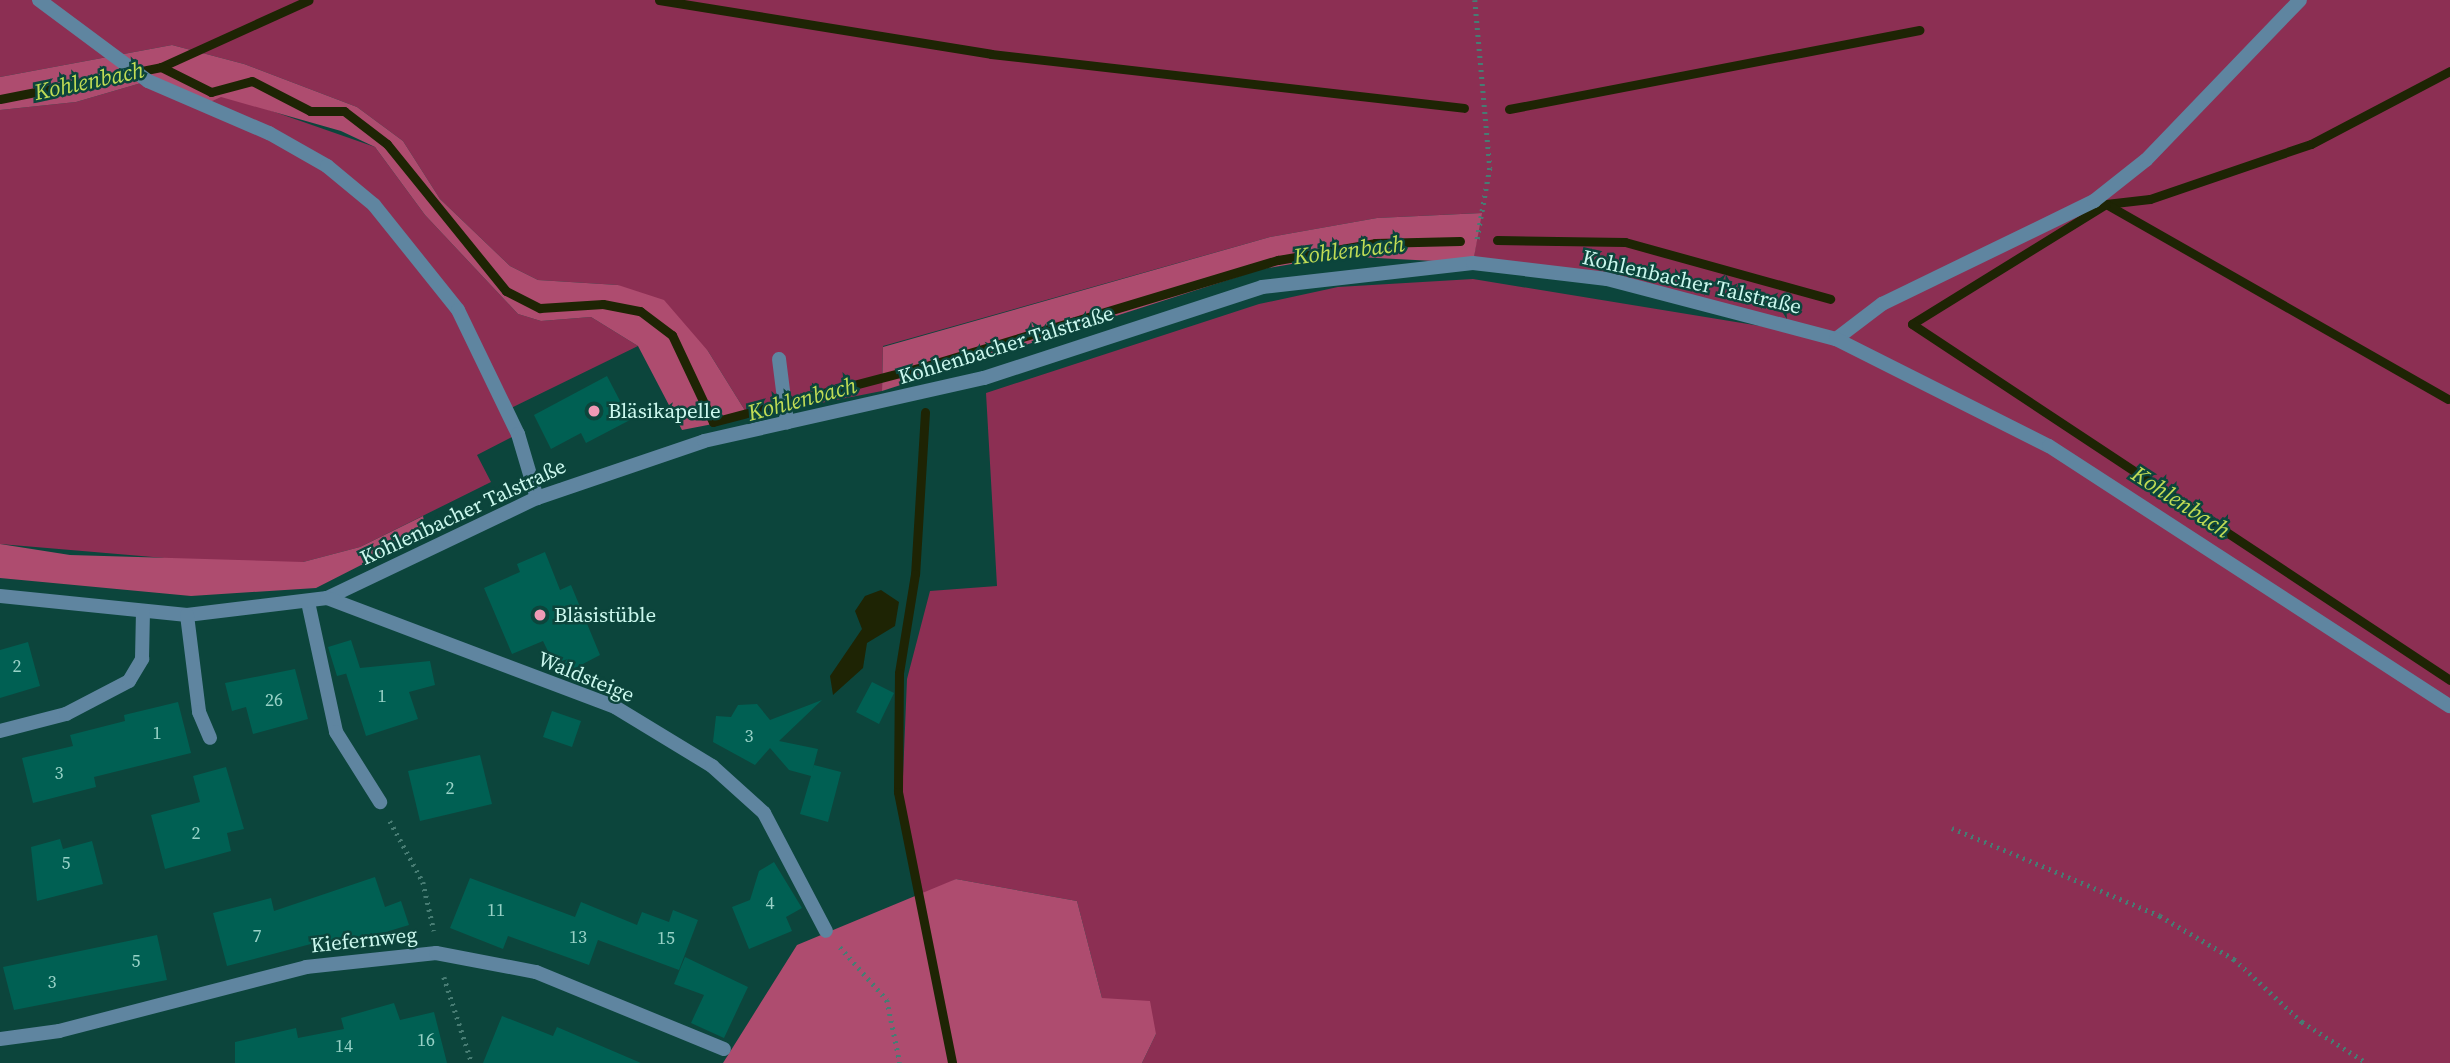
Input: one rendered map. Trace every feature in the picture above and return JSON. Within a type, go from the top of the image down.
[{"type":"street","points":[[39,0],[148,81],[280,140],[327,166],[374,205],[458,310],[518,433],[537,498]]},
{"type":"street","points":[[1836,339],[1882,304],[2094,201],[2146,160],[2300,0]]},
{"type":"street","name":"Kohlenbacher Talstraße","points":[[0,596],[187,615],[327,598],[537,498],[621,466],[787,416],[984,378],[1262,287],[1473,263],[1607,279],[1836,339],[2049,446],[2450,706]]},
{"type":"street","points":[[779,359],[787,416]]},
{"type":"street","name":"Waldsteige","points":[[327,598],[615,707],[712,766],[764,813],[826,931]]},
{"type":"street","points":[[308,602],[336,732],[380,802]]},
{"type":"street","points":[[0,731],[66,714],[129,681],[142,659],[143,611]]},
{"type":"street","points":[[187,615],[199,712],[210,738]]},
{"type":"street","name":"Kiefernweg","points":[[0,1040],[306,967],[436,953],[536,972],[724,1049]]},
{"type":"path","points":[[1473,263],[1490,168],[1475,0]]},
{"type":"path","points":[[1952,828],[2160,916],[2234,959],[2302,1022],[2367,1063]]},
{"type":"path","points":[[826,931],[887,1000],[900,1063]]},
{"type":"shaded area","points":[[0,0],[2450,0],[2450,1063],[1142,1063],[1156,1034],[1102,998],[1077,901],[956,879],[923,898],[901,825],[907,679],[930,591],[997,586],[986,393],[1259,304],[1338,287],[1473,279],[1821,336],[1607,279],[1473,263],[1481,213],[1377,218],[1270,237],[883,346],[882,391],[749,417],[708,351],[618,285],[538,280],[510,266],[440,199],[403,141],[357,107],[244,64],[172,45],[0,77]]},
{"type":"shaded area","points":[[172,45],[244,64],[357,107],[403,141],[440,199],[510,266],[538,280],[618,285],[664,300],[708,351],[749,417],[682,430],[638,346],[591,317],[541,321],[518,314],[425,215],[375,147],[341,131],[221,97],[199,107],[148,81],[76,102],[0,110],[0,77]]},
{"type":"shaded area","points":[[148,81],[199,107],[221,96],[246,102],[375,147],[425,215],[518,314],[541,321],[591,317],[638,346],[507,410],[518,434],[477,455],[491,482],[360,547],[303,562],[247,565],[0,544],[0,110],[76,102]]},
{"type":"shaded area","points":[[1482,213],[1473,263],[1338,256],[1262,269],[882,391],[883,347],[1270,237],[1377,218]]},
{"type":"shaded area","points":[[423,516],[426,532],[316,588],[191,596],[0,578],[0,544],[70,555],[303,562],[360,547]]},
{"type":"shaded area","points":[[881,590],[899,602],[895,626],[867,643],[863,668],[833,695],[830,676],[862,629],[855,611],[865,596]]},
{"type":"shaded area","points":[[956,879],[1077,901],[1102,998],[1150,1001],[1156,1034],[1142,1063],[723,1063],[797,945]]},
{"type":"building","name":"Bläsikapelle","points":[[607,376],[630,420],[586,443],[581,433],[551,449],[534,415]]},
{"type":"building","name":"Bläsistüble","points":[[545,552],[560,590],[571,585],[600,655],[560,676],[543,641],[512,654],[484,588],[520,572],[517,564]]},
{"type":"building","points":[[351,640],[360,668],[430,661],[435,685],[409,692],[418,719],[366,736],[346,674],[337,676],[328,647]]},
{"type":"building","points":[[28,642],[40,686],[0,698],[0,650]]},
{"type":"building","points":[[295,669],[308,719],[253,734],[246,707],[232,711],[225,683]]},
{"type":"building","points":[[872,682],[894,693],[879,724],[856,712]]},
{"type":"building","points":[[822,700],[779,741],[818,749],[812,772],[814,765],[841,772],[828,822],[800,814],[811,776],[789,770],[770,748],[755,765],[713,742],[716,716],[731,717],[738,705],[757,704],[770,720]]},
{"type":"building","points":[[178,702],[191,753],[94,777],[96,787],[33,803],[22,758],[73,746],[70,735],[125,721],[124,715]]},
{"type":"building","points":[[552,711],[581,721],[572,747],[543,737]]},
{"type":"building","points":[[480,755],[492,804],[420,821],[408,771]]},
{"type":"building","points":[[226,767],[244,829],[227,833],[231,851],[165,869],[151,815],[200,802],[193,776]]},
{"type":"building","points":[[60,839],[63,849],[92,841],[103,884],[37,901],[31,847]]},
{"type":"building","points":[[774,862],[802,908],[786,917],[792,931],[749,949],[732,907],[750,900],[759,871]]},
{"type":"building","points":[[375,877],[385,907],[401,901],[409,925],[329,949],[326,940],[227,966],[213,913],[271,898],[274,911]]},
{"type":"building","points":[[470,878],[575,917],[581,902],[637,925],[642,912],[669,922],[673,910],[698,920],[679,970],[598,940],[589,965],[508,936],[503,949],[450,928]]},
{"type":"building","points":[[157,935],[167,980],[14,1010],[3,967]]},
{"type":"building","points":[[685,957],[748,987],[724,1038],[691,1023],[704,995],[674,984]]},
{"type":"building","points":[[394,1003],[400,1020],[434,1012],[447,1063],[235,1063],[235,1042],[296,1028],[298,1038],[344,1029],[341,1018]]},
{"type":"building","points":[[502,1016],[553,1036],[557,1027],[641,1063],[483,1063]]},
{"type":"waterway","points":[[161,67],[309,0]]},
{"type":"waterway","points":[[659,0],[991,54],[1464,108]]},
{"type":"waterway","points":[[1509,109],[1919,30]]},
{"type":"waterway","name":"Kohlenbach","points":[[0,99],[161,67],[211,92],[252,81],[310,111],[344,111],[387,144],[506,291],[540,308],[603,304],[640,311],[672,335],[713,422],[923,367],[1278,260],[1375,243],[1460,241]]},
{"type":"waterway","points":[[2106,204],[2150,199],[2311,144],[2450,71]]},
{"type":"waterway","name":"Kohlenbach","points":[[2448,399],[2106,204],[1912,324],[2450,680]]},
{"type":"waterway","name":"Kohlenbach","points":[[1497,240],[1625,242],[1830,299]]},
{"type":"waterway","points":[[925,412],[915,574],[899,673],[898,792],[952,1063]]},
{"type":"place","name":"Bläsikapelle","points":[[594,411]]},
{"type":"place","name":"Bläsistüble","points":[[540,615]]}]
